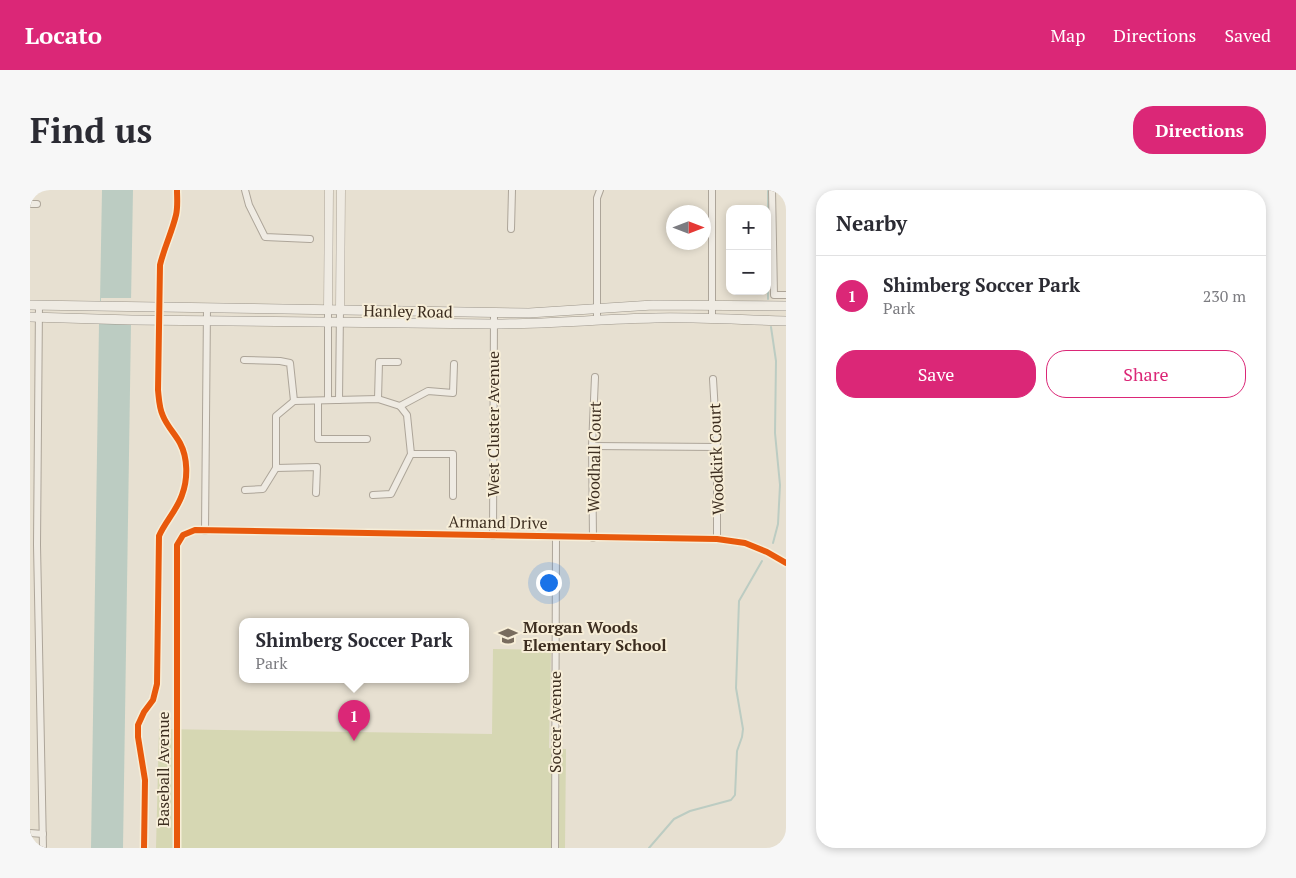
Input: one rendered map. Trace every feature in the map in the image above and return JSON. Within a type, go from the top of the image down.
[{"type":"main road","name":"Hanley Road","points":[[35,305],[530,313],[653,305],[712,307],[786,306]]},
{"type":"main road","name":"Hanley Road","points":[[35,317],[101,320],[494,324],[536,324],[656,318],[786,321]]},
{"type":"street","points":[[245,190],[249,205],[265,237],[310,238]]},
{"type":"street","points":[[327,400],[329,190]]},
{"type":"street","points":[[339,400],[341,190]]},
{"type":"street","points":[[511,229],[512,190]]},
{"type":"street","points":[[597,320],[598,198],[600,190]]},
{"type":"street","points":[[712,190],[712,318]]},
{"type":"street","points":[[772,190],[774,295],[786,295]]},
{"type":"street","points":[[35,305],[33,545],[43,848]]},
{"type":"street","points":[[205,531],[207,307]]},
{"type":"street","name":"West Cluster Avenue","points":[[492,536],[494,312]]},
{"type":"street","points":[[244,360],[290,363],[294,401]]},
{"type":"street","points":[[378,399],[379,362],[398,362]]},
{"type":"street","points":[[400,406],[428,392],[454,393],[454,364]]},
{"type":"street","name":"Woodhall Court","points":[[593,538],[592,446],[595,377]]},
{"type":"street","name":"Woodkirk Court","points":[[713,379],[717,447],[717,539]]},
{"type":"street","points":[[245,490],[263,490],[276,468],[276,416],[294,401],[378,399],[400,406],[407,415],[411,454],[391,494],[373,495]]},
{"type":"street","points":[[318,401],[318,439],[367,439]]},
{"type":"street","points":[[592,446],[717,447]]},
{"type":"street","points":[[411,454],[453,454],[453,496]]},
{"type":"street","points":[[276,468],[317,467],[316,493]]},
{"type":"street","name":"Baseball Avenue","points":[[177,848],[178,544],[183,535],[195,530],[205,531]]},
{"type":"street","name":"Armand Drive","points":[[205,531],[717,539],[745,542],[768,552],[786,563]]},
{"type":"street","name":"Soccer Avenue","points":[[555,848],[556,536]]},
{"type":"street","points":[[30,833],[43,834]]},
{"type":"green space","points":[[493,649],[551,650],[549,748],[566,749],[565,848],[156,848],[159,729],[492,734]]},
{"type":"shaded area","points":[[102,190],[133,190],[131,302],[100,301]]},
{"type":"shaded area","points":[[99,323],[131,324],[123,848],[91,848]]},
{"type":"pier","points":[[101,298],[132,298],[132,304],[101,304]]},
{"type":"waterway","points":[[768,190],[768,299]]},
{"type":"waterway","points":[[771,327],[776,361],[775,433],[780,485],[778,524],[773,543]]},
{"type":"waterway","points":[[649,848],[674,819],[690,811],[731,800],[735,795],[737,751],[743,729],[736,688],[739,601],[762,561]]},
{"type":"cycle path","points":[[144,848],[145,780],[138,737],[138,725],[144,712],[153,700],[157,684],[159,536],[180,500],[186,475],[185,455],[162,413],[158,390],[160,265],[176,215],[177,190]]},
{"type":"cycle path","points":[[177,848],[177,545],[183,535],[195,530],[717,539],[745,543],[767,552],[786,563]]},
{"type":"place","name":"Morgan Woods Elementary School","points":[[508,636]]},
{"type":"place","name":"Shimberg Soccer Park","points":[[354,741]]}]
